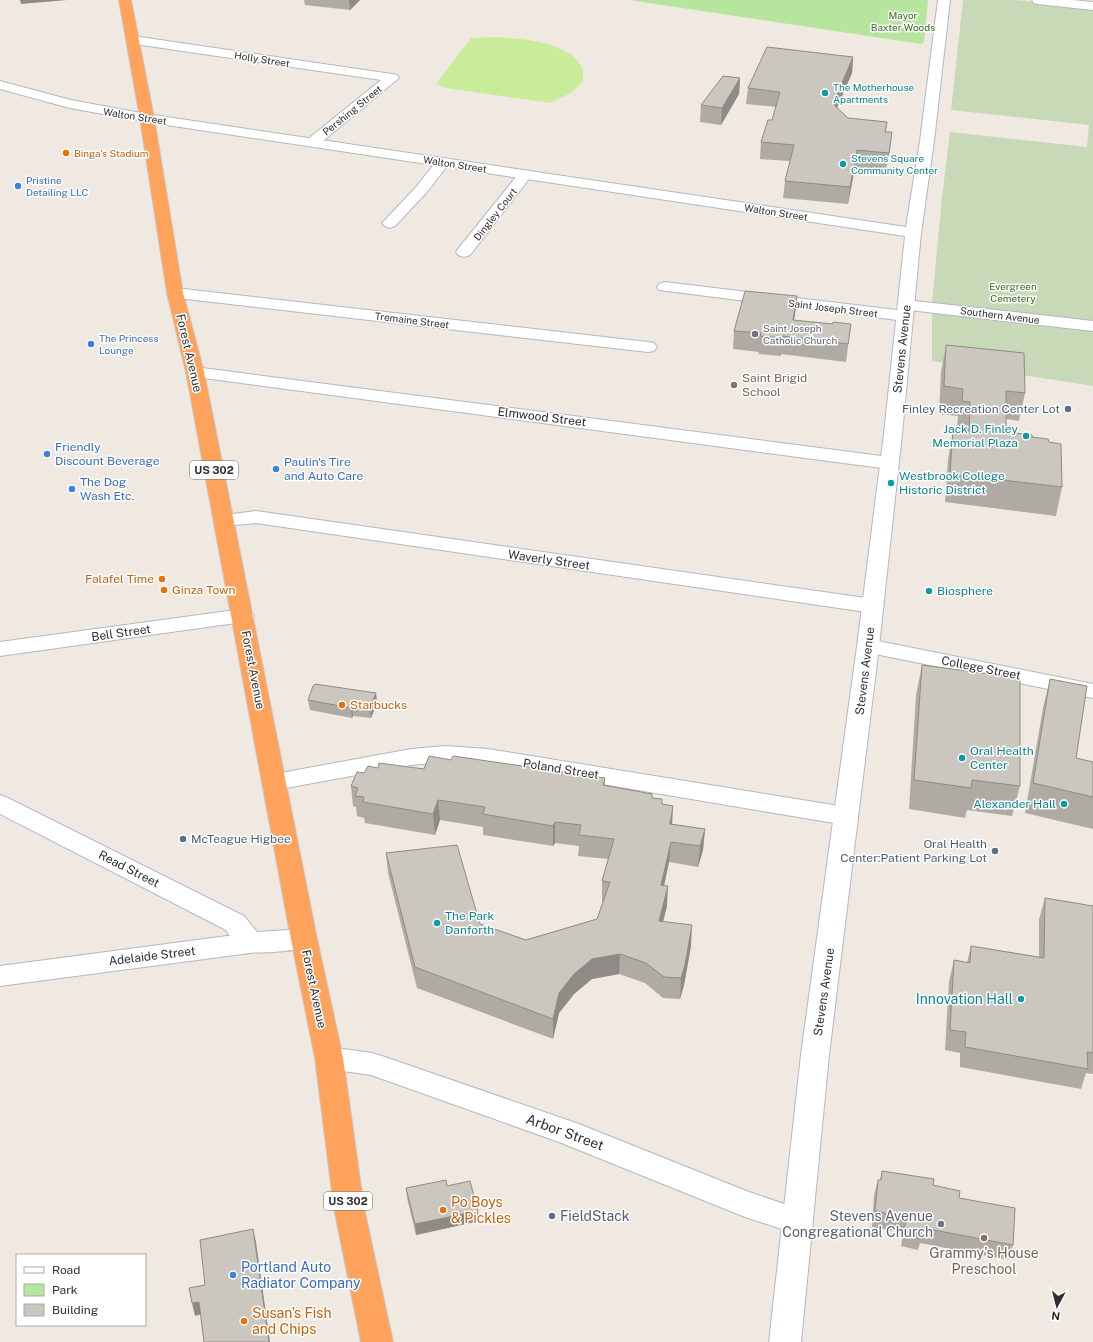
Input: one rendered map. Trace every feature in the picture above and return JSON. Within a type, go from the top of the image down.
[{"type":"highway","name":"Forest Avenue","points":[[125,0],[147,118],[176,293],[195,372],[296,889],[304,939],[329,1058],[349,1208],[377,1342]]},
{"type":"street","name":"Stevens Avenue","points":[[785,1342],[816,1048],[873,606],[906,310],[913,233],[927,141],[944,0]]},
{"type":"street","points":[[1038,0],[1093,6]]},
{"type":"street","name":"Holly Street","points":[[133,40],[392,78]]},
{"type":"street","name":"Pershing Street","points":[[313,142],[392,78]]},
{"type":"street","name":"Walton Street","points":[[0,85],[70,104],[147,118],[913,233]]},
{"type":"street","points":[[390,223],[422,189],[443,162]]},
{"type":"street","name":"Dingley Court","points":[[464,252],[525,175]]},
{"type":"street","name":"Saint Joseph Street","points":[[665,287],[906,310]]},
{"type":"street","name":"Tremaine Street","points":[[176,293],[648,347]]},
{"type":"street","name":"Southern Avenue","points":[[906,310],[1093,326]]},
{"type":"street","name":"Elmwood Street","points":[[195,372],[889,463]]},
{"type":"street","name":"Waverly Street","points":[[224,520],[256,517],[873,606]]},
{"type":"street","name":"Bell Street","points":[[0,649],[243,616]]},
{"type":"street","name":"College Street","points":[[868,646],[1093,691]]},
{"type":"street","name":"Poland Street","points":[[275,782],[411,757],[452,754],[488,757],[846,816]]},
{"type":"street","name":"Read Street","points":[[0,804],[235,923],[250,943]]},
{"type":"street","name":"Adelaide Street","points":[[0,976],[250,943],[304,939]]},
{"type":"street","name":"Arbor Street","points":[[329,1058],[372,1064],[569,1133],[745,1204],[797,1220]]},
{"type":"green space","name":"Mayor Baxter Woods","points":[[629,0],[928,0],[924,41],[922,44]]},
{"type":"green space","name":"Evergreen Cemetery","points":[[963,0],[1016,0],[1093,7],[1093,386],[932,361],[932,303],[950,132],[1087,147],[1089,125],[951,110]]},
{"type":"green space","points":[[501,37],[548,44],[565,51],[577,60],[583,69],[583,81],[571,93],[550,103],[446,88],[436,84],[471,38]]},
{"type":"building","points":[[767,47],[853,57],[833,104],[848,118],[887,122],[885,132],[892,132],[889,153],[857,150],[850,187],[785,181],[794,145],[761,142],[768,120],[772,120],[780,92],[748,88]]},
{"type":"building","points":[[723,76],[740,78],[722,108],[701,105]]},
{"type":"building","points":[[745,291],[797,296],[793,320],[833,324],[833,322],[851,324],[848,344],[783,336],[782,338],[760,336],[761,333],[734,331]]},
{"type":"building","points":[[946,345],[1024,353],[1025,393],[1006,391],[1006,432],[1032,435],[1032,437],[1048,439],[1049,442],[1061,444],[1062,487],[950,474],[953,431],[969,433],[970,402],[962,401],[963,389],[944,386]]},
{"type":"building","name":"Oral Health Center","points":[[922,665],[1020,678],[1020,786],[972,780],[971,788],[914,780]]},
{"type":"building","points":[[1050,679],[1087,686],[1076,758],[1093,762],[1093,797],[1033,783]]},
{"type":"building","points":[[315,684],[376,693],[370,708],[352,705],[351,708],[308,700]]},
{"type":"building","name":"The Park Danforth","points":[[429,756],[451,760],[453,756],[605,778],[603,785],[652,794],[652,798],[662,799],[662,804],[673,806],[670,824],[705,829],[700,846],[671,842],[661,885],[668,886],[659,921],[692,925],[685,965],[681,978],[664,977],[646,963],[620,954],[592,959],[574,974],[559,993],[553,1019],[415,967],[386,853],[457,845],[480,924],[526,940],[597,919],[610,882],[602,881],[614,839],[579,835],[581,825],[555,822],[553,826],[483,814],[485,807],[438,800],[433,814],[363,802],[364,797],[355,796],[358,788],[351,786],[357,772],[364,773],[368,766],[378,768],[379,763],[424,769]]},
{"type":"building","name":"Innovation Hall","points":[[1045,898],[1093,906],[1093,1053],[1087,1052],[1088,1069],[965,1047],[966,1032],[950,1030],[954,960],[970,963],[971,946],[1044,958]]},
{"type":"building","name":"Stevens Avenue Congregational Church","points":[[882,1171],[934,1179],[933,1185],[960,1191],[959,1198],[1015,1208],[1013,1245],[923,1228],[922,1234],[904,1231],[906,1218],[875,1211],[878,1180],[881,1180]]},
{"type":"building","name":"Po Boys & Pickles","points":[[446,1180],[447,1186],[470,1181],[478,1211],[415,1224],[406,1188]]},
{"type":"building","points":[[253,1229],[269,1342],[204,1342],[199,1302],[192,1303],[189,1288],[205,1285],[200,1240]]},
{"type":"place","name":"The Motherhouse Apartments","points":[[825,93]]},
{"type":"place","name":"Binga’s Stadium","points":[[66,153]]},
{"type":"place","name":"Stevens Square Community Center","points":[[843,164]]},
{"type":"place","name":"Pristine Detailing LLC","points":[[18,186]]},
{"type":"place","name":"Saint Joseph Catholic Church","points":[[755,334]]},
{"type":"place","name":"The Princess Lounge","points":[[91,344]]},
{"type":"place","name":"Saint Brigid School","points":[[734,385]]},
{"type":"place","name":"Finley Recreation Center Lot","points":[[1068,409]]},
{"type":"place","name":"Jack D. Finley Memorial Plaza","points":[[1026,436]]},
{"type":"place","name":"Friendly Discount Beverage","points":[[47,454]]},
{"type":"place","name":"Paulin's Tire and Auto Care","points":[[276,469]]},
{"type":"place","name":"Westbrook College Historic District","points":[[891,483]]},
{"type":"place","name":"The Dog Wash Etc.","points":[[72,489]]},
{"type":"place","name":"Falafel Time","points":[[162,579]]},
{"type":"place","name":"Ginza Town","points":[[164,590]]},
{"type":"place","name":"Biosphere","points":[[929,591]]},
{"type":"place","name":"Starbucks","points":[[342,705]]},
{"type":"place","name":"Oral Health Center","points":[[962,758]]},
{"type":"place","name":"Alexander Hall","points":[[1064,804]]},
{"type":"place","name":"McTeague Higbee","points":[[183,839]]},
{"type":"place","name":"Oral Health Center:Patient Parking Lot","points":[[995,851]]},
{"type":"place","name":"The Park Danforth","points":[[437,923]]},
{"type":"place","name":"Innovation Hall","points":[[1021,999]]},
{"type":"place","name":"Po Boys & Pickles","points":[[443,1210]]},
{"type":"place","name":"FieldStack","points":[[552,1216]]},
{"type":"place","name":"Stevens Avenue Congregational Church","points":[[941,1224]]},
{"type":"place","name":"Grammy's House Preschool","points":[[984,1238]]},
{"type":"place","name":"Portland Auto Radiator Company","points":[[233,1275]]},
{"type":"place","name":"Susan's Fish and Chips","points":[[244,1321]]}]
